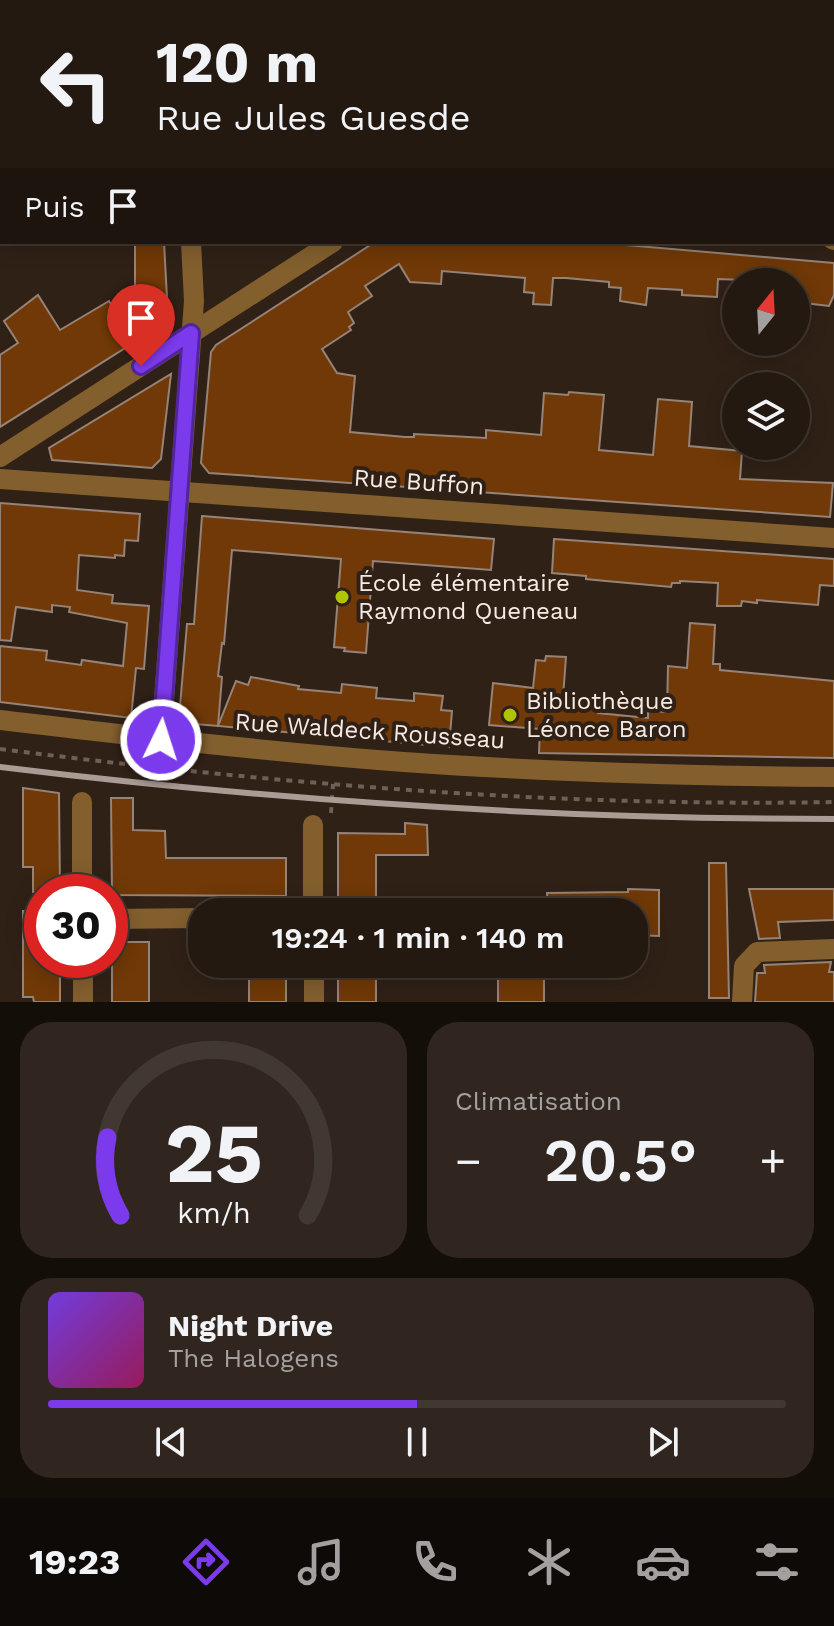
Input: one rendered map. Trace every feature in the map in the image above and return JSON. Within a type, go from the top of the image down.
[{"type":"street","points":[[161,740],[194,301],[191,244]]},
{"type":"street","points":[[0,457],[330,244]]},
{"type":"street","name":"Rue Buffon","points":[[0,479],[834,538]]},
{"type":"street","name":"Rue Waldeck Rousseau","points":[[0,720],[161,740],[350,758],[523,769],[834,777]]},
{"type":"street","points":[[82,802],[82,874]]},
{"type":"street","points":[[313,825],[313,898]]},
{"type":"street","points":[[128,919],[188,918]]},
{"type":"street","points":[[742,1002],[742,971],[749,958],[757,952],[834,949]]},
{"type":"street","points":[[83,978],[83,1002]]},
{"type":"street","points":[[314,978],[314,1002]]},
{"type":"path","points":[[0,749],[178,771],[420,790],[588,798],[834,802]]},
{"type":"building","points":[[135,244],[164,244],[167,298],[152,331],[0,427],[0,355],[18,343],[4,321],[38,295],[60,330],[109,301],[112,306],[135,287]]},
{"type":"building","points":[[372,244],[614,244],[834,263],[834,295],[829,306],[810,304],[810,268],[722,268],[717,297],[682,295],[682,290],[648,288],[646,305],[620,301],[621,288],[609,287],[609,282],[553,278],[551,305],[533,304],[534,293],[524,292],[525,278],[442,271],[441,284],[410,282],[399,264],[365,286],[372,296],[348,312],[354,323],[349,327],[351,330],[322,349],[337,373],[355,376],[350,432],[405,437],[414,437],[414,434],[486,438],[486,430],[541,435],[544,393],[568,395],[569,392],[604,395],[599,450],[653,455],[658,399],[692,402],[689,446],[722,449],[722,460],[741,460],[740,479],[833,483],[830,517],[209,473],[201,463],[211,352],[216,345]]},
{"type":"building","points":[[171,374],[161,459],[152,468],[52,460],[49,448]]},
{"type":"building","points":[[0,503],[140,514],[138,541],[125,540],[124,556],[79,555],[77,590],[113,595],[112,603],[149,606],[144,669],[136,668],[131,718],[0,702],[0,646],[47,651],[46,660],[81,665],[82,660],[123,666],[127,623],[69,612],[70,607],[52,605],[52,612],[16,607],[11,641],[0,640]]},
{"type":"building","points":[[202,516],[494,539],[491,570],[373,561],[366,653],[334,647],[341,559],[232,550],[224,644],[218,676],[222,677],[218,726],[183,723],[179,718],[187,624],[194,624]]},
{"type":"building","points":[[554,539],[834,559],[834,586],[820,585],[818,605],[757,600],[757,603],[742,601],[741,606],[717,606],[718,583],[680,581],[672,583],[671,587],[552,573]]},
{"type":"building","points":[[690,623],[715,625],[713,664],[720,664],[720,670],[834,681],[834,758],[539,753],[540,729],[489,725],[493,683],[533,688],[536,660],[545,661],[546,656],[566,657],[563,697],[599,703],[598,713],[648,718],[648,711],[667,712],[668,666],[687,668]]},
{"type":"building","points":[[251,677],[299,686],[298,689],[341,693],[342,684],[377,688],[376,698],[414,701],[414,693],[443,696],[441,710],[452,711],[449,747],[218,726],[236,681],[248,685]]},
{"type":"building","points":[[23,788],[59,793],[60,874],[33,874],[33,867],[23,867]]},
{"type":"building","points":[[111,798],[133,798],[133,830],[165,831],[166,858],[286,858],[286,896],[128,895],[128,874],[112,874]]},
{"type":"building","points":[[405,823],[427,825],[428,855],[376,855],[376,898],[338,898],[338,833],[405,834]]},
{"type":"building","points":[[709,863],[726,863],[729,998],[709,998]]},
{"type":"building","points":[[628,889],[659,890],[659,936],[648,936],[648,898],[547,898],[547,893],[628,892]]},
{"type":"building","points":[[749,889],[834,889],[834,920],[778,922],[780,938],[759,939]]},
{"type":"building","points":[[24,911],[24,978],[60,978],[60,1002],[34,1002],[33,997],[23,997]]},
{"type":"building","points":[[128,942],[149,942],[149,1002],[112,1002],[112,978],[128,978]]},
{"type":"building","points":[[831,962],[829,972],[834,972],[834,1002],[755,1002],[757,973],[765,973],[764,965]]},
{"type":"building","points":[[249,978],[286,978],[286,1002],[249,1002]]},
{"type":"building","points":[[338,978],[376,978],[376,1002],[338,1002]]},
{"type":"building","points":[[498,978],[544,978],[544,1002],[498,1002]]},
{"type":"railway","points":[[0,767],[208,789],[416,806],[625,816],[834,819]]},
{"type":"place","name":"École élémentaire Raymond Queneau","points":[[342,597]]},
{"type":"place","name":"Bibliothèque Léonce Baron","points":[[510,715]]},
{"type":"route","points":[[141,366],[191,333],[161,740]]}]
